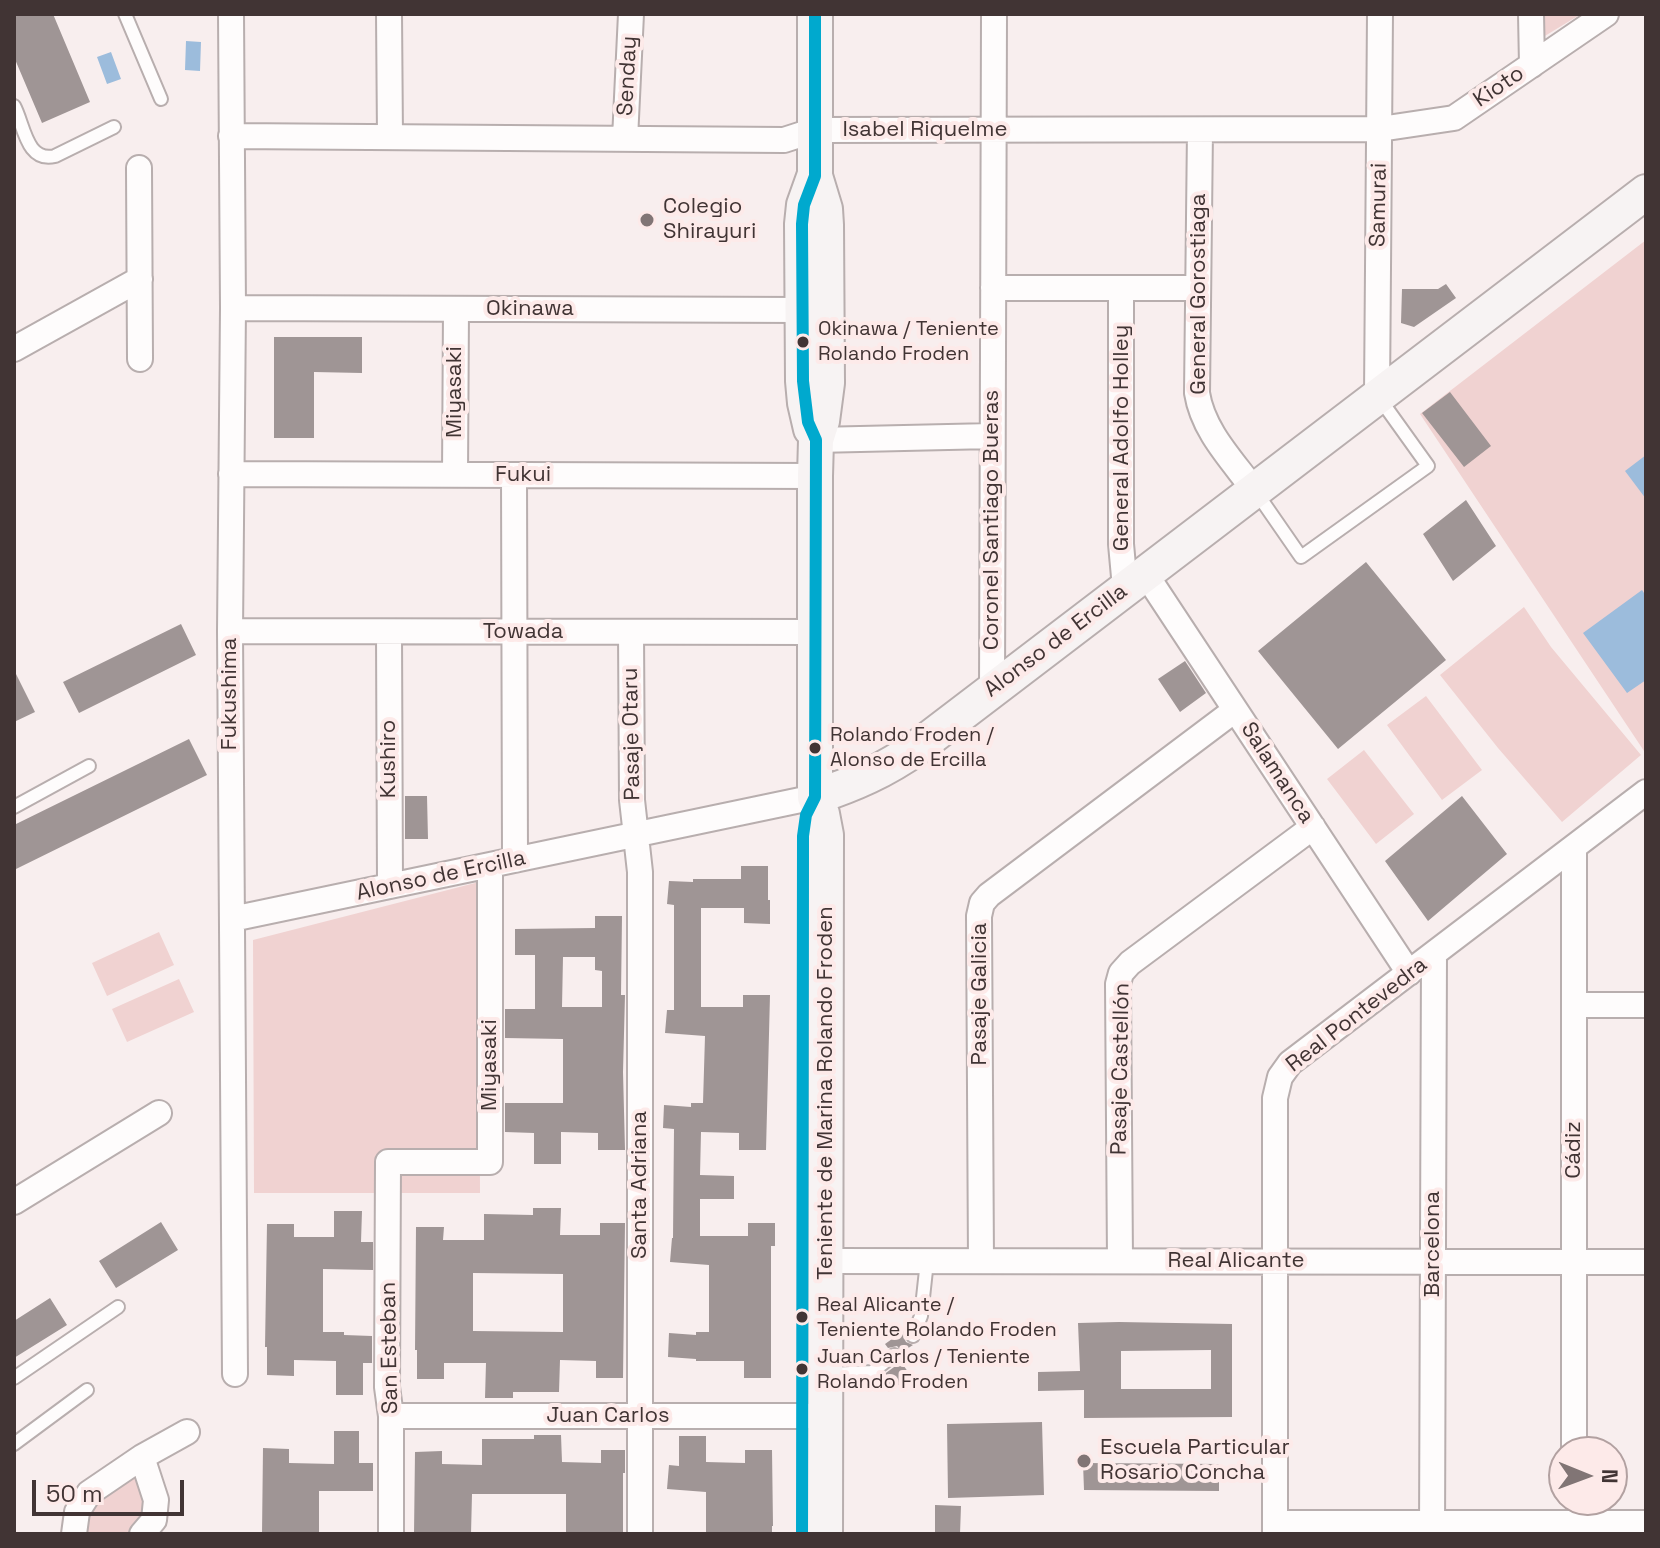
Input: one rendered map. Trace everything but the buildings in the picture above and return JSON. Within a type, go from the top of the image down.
[{"type":"street","name":"Fukushima","points":[[231,14],[233,308],[230,631],[235,1374]]},
{"type":"street","points":[[389,14],[390,137]]},
{"type":"street","name":"Senday","points":[[625,139],[631,14]]},
{"type":"street","name":"Teniente de Marina Rolando Froden","points":[[802,1534],[814,1416],[826,1374],[826,835],[815,797],[816,440],[808,422],[805,403],[814,309],[802,224],[804,205],[815,176],[815,14]]},
{"type":"street","name":"Coronel Santiago Bueras","points":[[992,690],[994,14]]},
{"type":"street","name":"Samurai","points":[[1377,395],[1380,14]]},
{"type":"street","points":[[1531,14],[1532,65]]},
{"type":"street","name":"Kioto","points":[[1380,129],[1454,118],[1606,14]]},
{"type":"street","name":"Isabel Riquelme","points":[[231,136],[784,140],[815,130],[1380,129]]},
{"type":"street","name":"General Gorostiaga","points":[[1200,130],[1198,404],[1212,432],[1254,490]]},
{"type":"street","points":[[139,168],[140,359]]},
{"type":"street","name":"Alonso de Ercilla","points":[[232,919],[815,797],[859,782],[885,769],[918,747],[1646,192]]},
{"type":"street","points":[[16,344],[140,279]]},
{"type":"street","points":[[993,288],[1198,288]]},
{"type":"street","name":"General Adolfo Holley","points":[[1121,288],[1121,544],[1135,581]]},
{"type":"street","name":"Okinawa","points":[[233,308],[814,309]]},
{"type":"street","name":"Miyasaki","points":[[455,475],[456,309]]},
{"type":"street","points":[[816,440],[992,436]]},
{"type":"street","name":"Fukui","points":[[231,474],[815,476]]},
{"type":"street","points":[[514,475],[515,860]]},
{"type":"street","name":"Salamanca","points":[[1135,581],[1235,710],[1409,973]]},
{"type":"street","name":"Towada","points":[[230,631],[815,632]]},
{"type":"street","name":"Kushiro","points":[[389,632],[390,886]]},
{"type":"street","name":"Pasaje Otaru","points":[[631,632],[632,800],[636,835]]},
{"type":"street","name":"Pasaje Galicia","points":[[981,1261],[979,916],[982,903],[1235,710]]},
{"type":"street","name":"Real Pontevedra","points":[[1275,1529],[1275,1098],[1280,1077],[1290,1063],[1646,792]]},
{"type":"street","name":"Teniente de Marina Rolando Froden","points":[[815,797],[806,815],[803,836],[814,1416],[825,1534]]},
{"type":"street","name":"Pasaje Castellón","points":[[1120,1261],[1118,984],[1121,973],[1130,963],[1313,827]]},
{"type":"street","name":"Santa Adriana","points":[[636,835],[640,872],[640,1534]]},
{"type":"street","name":"Cádiz","points":[[1574,847],[1574,1436]]},
{"type":"street","name":"Miyasaki","points":[[388,1162],[490,1162],[490,866]]},
{"type":"street","name":"Barcelona","points":[[1432,1529],[1434,954]]},
{"type":"street","points":[[1574,1005],[1646,1005]]},
{"type":"street","points":[[14,1202],[159,1113]]},
{"type":"street","name":"San Esteban","points":[[388,1162],[387,1387],[391,1416],[391,1534]]},
{"type":"street","name":"Real Alicante","points":[[825,1261],[1646,1262]]},
{"type":"street","name":"Juan Carlos","points":[[391,1416],[814,1416]]},
{"type":"street","points":[[74,1534],[77,1512],[89,1493],[142,1457],[187,1432]]},
{"type":"street","points":[[142,1457],[156,1500],[154,1520],[142,1534]]},
{"type":"street","points":[[1275,1529],[1432,1529],[1574,1519],[1646,1523]]},
{"type":"lane","points":[[125,14],[161,99]]},
{"type":"lane","points":[[14,106],[28,143],[41,156],[55,156],[114,127]]},
{"type":"lane","points":[[1254,490],[1301,557],[1428,466],[1377,395]]},
{"type":"lane","points":[[14,807],[89,766]]},
{"type":"lane","points":[[913,1336],[921,1316],[927,1261]]},
{"type":"lane","points":[[14,1378],[118,1307]]},
{"type":"lane","points":[[826,1374],[872,1372],[894,1355]]},
{"type":"lane","points":[[14,1444],[87,1390]]},
{"type":"shaded area","points":[[1535,14],[1581,14],[1535,42]]},
{"type":"shaded area","points":[[1646,240],[1646,754],[1420,414]]},
{"type":"shaded area","points":[[1524,607],[1551,647],[1641,755],[1562,822],[1440,675]]},
{"type":"shaded area","points":[[1426,696],[1482,770],[1442,800],[1387,725]]},
{"type":"shaded area","points":[[1364,750],[1414,814],[1376,844],[1327,779]]},
{"type":"shaded area","points":[[479,882],[480,1193],[254,1193],[253,940]]},
{"type":"shaded area","points":[[159,932],[174,965],[107,996],[92,963]]},
{"type":"shaded area","points":[[179,979],[194,1012],[127,1042],[112,1009]]},
{"type":"shaded area","points":[[137,1475],[149,1505],[143,1524],[129,1534],[86,1534],[87,1523],[96,1506]]},
{"type":"water","points":[[186,41],[201,42],[200,71],[185,70]]},
{"type":"water","points":[[111,52],[121,79],[107,84],[97,57]]},
{"type":"water","points":[[1646,455],[1646,499],[1625,471]]},
{"type":"water","points":[[1642,590],[1646,596],[1646,680],[1627,693],[1583,633]]},
{"type":"transit line","points":[[802,1534],[803,836],[806,815],[815,797],[816,440],[808,422],[803,381],[802,224],[804,205],[815,176],[815,14]]},
{"type":"place","name":"Colegio Shirayuri","points":[[647,220]]},
{"type":"place","name":"Okinawa / Teniente Rolando Froden","points":[[803,342]]},
{"type":"place","name":"Rolando Froden / Alonso de Ercilla","points":[[815,748]]},
{"type":"place","name":"Real Alicante / Teniente Rolando Froden","points":[[802,1317]]},
{"type":"place","name":"Juan Carlos / Teniente Rolando Froden","points":[[802,1369]]},
{"type":"place","name":"Escuela Particular Rosario Concha","points":[[1084,1461]]}]
